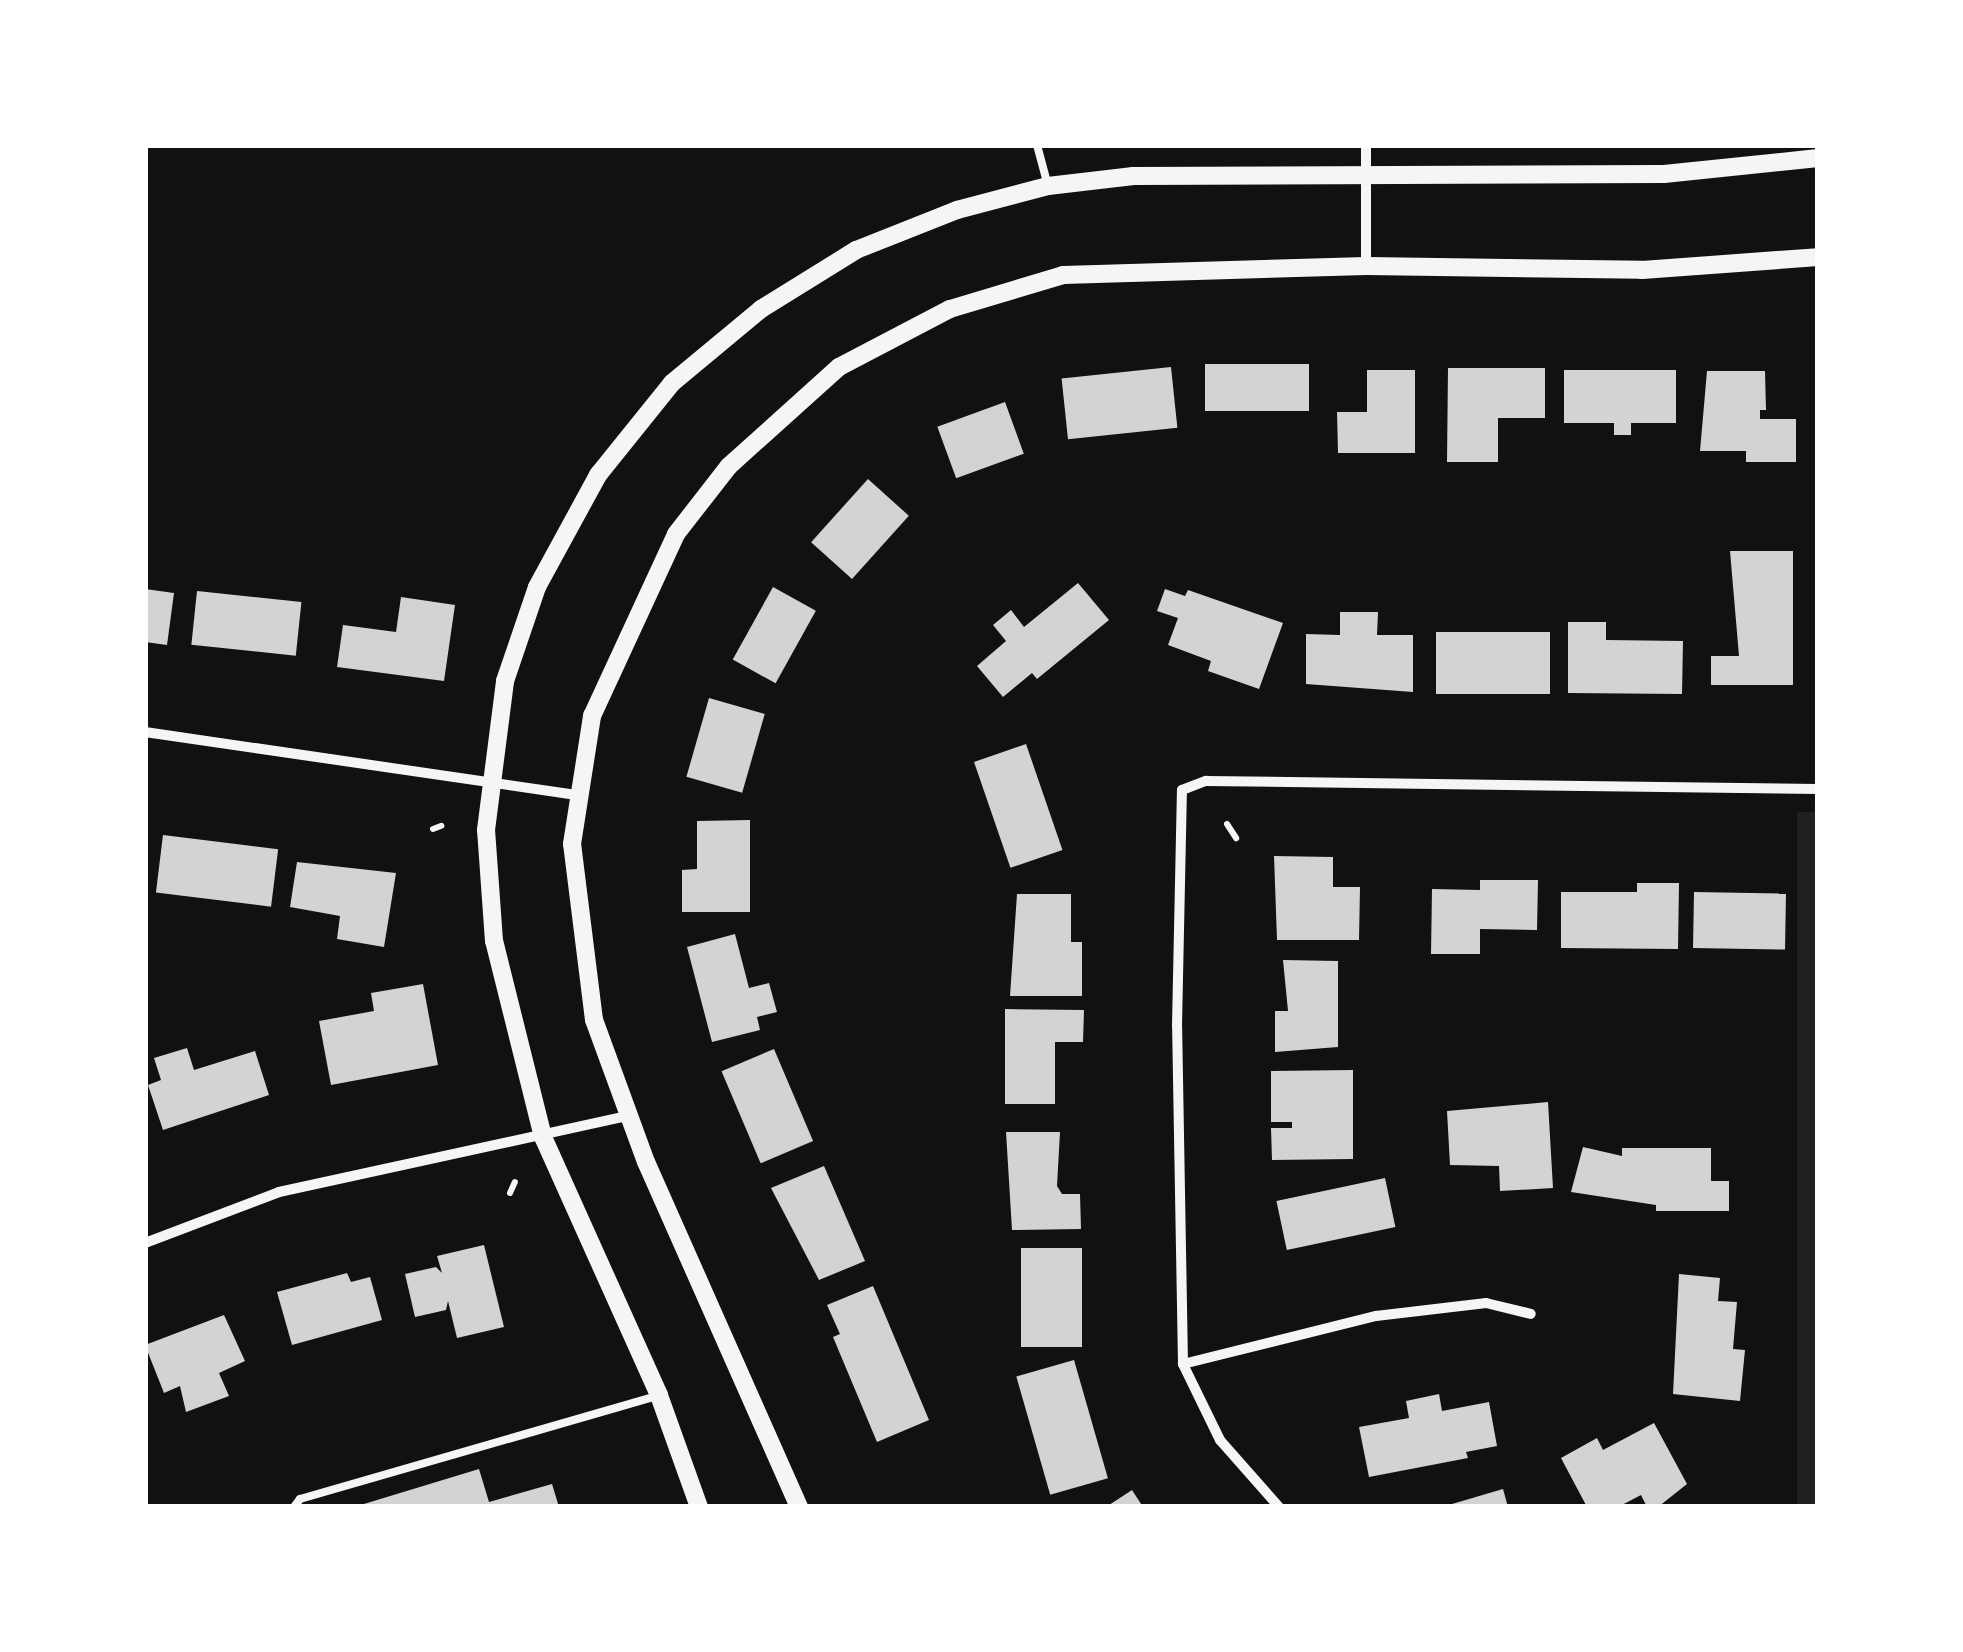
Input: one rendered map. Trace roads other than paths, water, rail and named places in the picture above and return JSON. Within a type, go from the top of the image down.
[{"type":"street","points":[[1366,145],[1366,266]]},
{"type":"street","points":[[699,1507],[659,1395],[543,1137],[494,941],[489,782],[505,680],[562,533],[598,475],[672,383],[761,309],[856,250],[957,210],[1048,186],[1133,176],[1664,174],[1818,158]]},
{"type":"street","points":[[800,1507],[629,1116],[594,1020],[572,844],[576,795],[592,716],[676,534],[730,466],[839,367],[950,309],[1063,275],[1366,266],[1642,270],[1818,257]]},
{"type":"street","points":[[145,732],[576,795]]},
{"type":"street","points":[[1279,1507],[1220,1440],[1183,1364],[1177,1295],[1178,824],[1182,790],[1192,784],[1818,789]]},
{"type":"street","points":[[145,1243],[279,1192],[629,1116]]},
{"type":"street","points":[[1183,1364],[1376,1316],[1486,1303],[1531,1314]]},
{"type":"lane","points":[[1037,145],[1048,186]]},
{"type":"lane","points":[[294,1507],[300,1499],[659,1395]]}]
